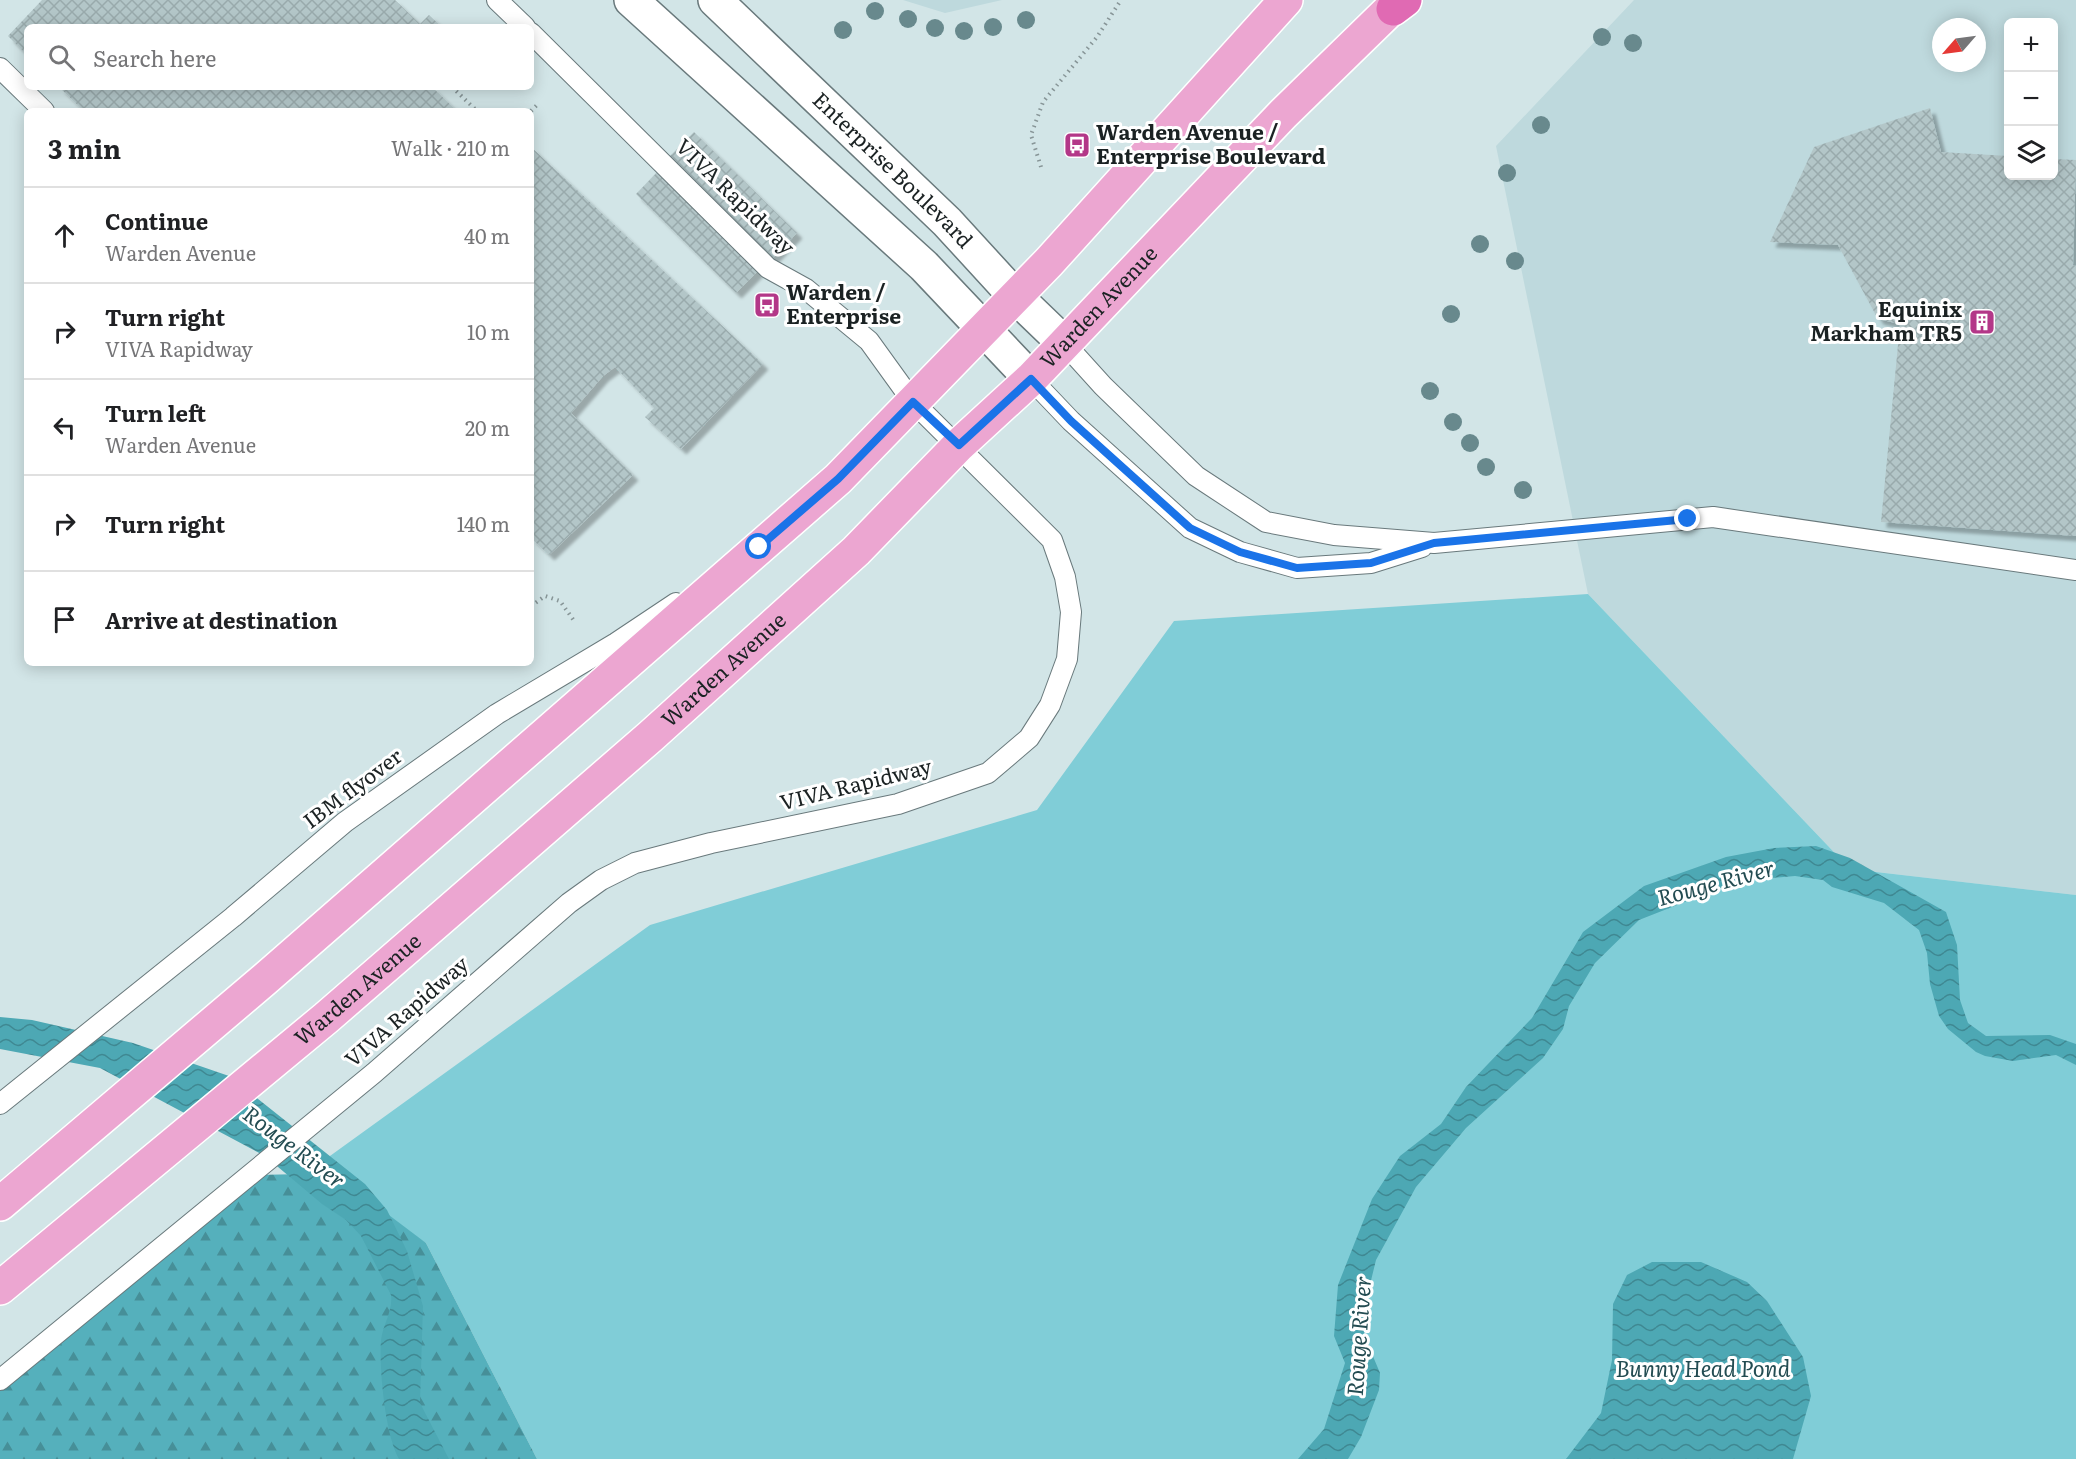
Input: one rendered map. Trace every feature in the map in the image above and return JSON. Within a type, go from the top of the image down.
[{"type":"main road","points":[[631,0],[924,266],[1031,379]]},
{"type":"main road","name":"Enterprise Boulevard","points":[[715,0],[947,222],[1014,295],[1065,344]]},
{"type":"main road","points":[[0,1204],[265,980],[838,479],[1014,295],[1049,262],[1286,0]]},
{"type":"main road","name":"Warden Avenue","points":[[0,1288],[326,1018],[651,736],[847,560],[959,445],[1031,379],[1283,114],[1399,3]]},
{"type":"lane","points":[[497,0],[522,24]]},
{"type":"lane","name":"VIVA Rapidway","points":[[0,1380],[374,1073],[569,903],[601,880],[635,864],[711,843],[898,804],[988,773],[1029,738],[1050,705],[1066,659],[1071,612],[1065,577],[1052,540],[959,445],[913,402],[869,341],[806,289],[768,268],[534,36]]},
{"type":"lane","points":[[0,68],[41,108]]},
{"type":"lane","points":[[1065,344],[1103,386],[1196,476],[1266,522],[1334,536],[1434,543],[1713,517],[2076,570]]},
{"type":"lane","points":[[1031,379],[1071,421],[1190,528],[1240,552],[1297,568],[1371,563],[1434,543]]},
{"type":"lane","name":"IBM flyover","points":[[0,1104],[233,917],[345,822],[488,720],[616,643],[759,547]]},
{"type":"path","points":[[1041,167],[1031,135],[1043,102],[1097,37],[1121,0]]},
{"type":"path","points":[[455,90],[474,108]]},
{"type":"path","points":[[534,108],[539,103]]},
{"type":"path","points":[[534,604],[545,596],[560,601],[575,622]]},
{"type":"shaded area","points":[[903,0],[1002,0],[945,13]]},
{"type":"shaded area","points":[[1634,0],[2076,0],[2076,895],[1850,869],[1588,594],[1496,146]]},
{"type":"shaded area","points":[[1588,594],[1850,869],[2076,895],[2076,1459],[537,1459],[426,1243],[305,1174],[650,925],[1037,810],[1174,621]]},
{"type":"green space","points":[[305,1174],[369,1200],[426,1243],[537,1459],[0,1459],[0,1391],[250,1175]]},
{"type":"water","name":"Rouge River","points":[[1816,846],[1850,858],[1946,912],[1957,945],[1960,1000],[1968,1023],[1986,1036],[2050,1035],[2076,1044],[2076,1065],[2056,1055],[2013,1061],[1976,1052],[1948,1029],[1939,1016],[1930,984],[1927,953],[1919,930],[1884,903],[1832,887],[1823,880],[1795,876],[1738,881],[1639,920],[1595,963],[1569,1006],[1563,1029],[1543,1058],[1466,1128],[1416,1187],[1376,1260],[1366,1301],[1364,1335],[1380,1373],[1379,1390],[1361,1437],[1348,1459],[1298,1459],[1324,1429],[1345,1363],[1334,1336],[1338,1285],[1372,1199],[1400,1156],[1441,1124],[1466,1087],[1532,1018],[1583,932],[1644,886],[1726,857],[1774,848]]},
{"type":"water","name":"Rouge River","points":[[0,1017],[32,1020],[133,1043],[229,1076],[365,1184],[387,1210],[407,1251],[423,1306],[420,1403],[449,1459],[399,1459],[394,1448],[384,1401],[381,1352],[381,1340],[391,1307],[391,1295],[361,1236],[346,1220],[322,1204],[265,1156],[100,1068],[0,1049]]},
{"type":"water","name":"Bunny Head Pond","points":[[1652,1262],[1701,1262],[1747,1282],[1767,1301],[1803,1357],[1811,1396],[1793,1459],[1566,1459],[1601,1413],[1612,1360],[1613,1304],[1627,1275]]},
{"type":"building","points":[[42,0],[395,0],[420,24],[24,24],[24,52],[8,36]]},
{"type":"building","points":[[429,15],[439,24],[420,24]]},
{"type":"building","points":[[62,90],[435,90],[454,108],[81,108]]},
{"type":"building","name":"Equinix Markham TR5","points":[[1930,108],[1941,152],[2004,156],[2004,180],[2058,180],[2058,159],[2076,160],[2073,265],[2076,266],[2076,536],[1881,522],[1900,324],[1878,319],[1838,245],[1770,242],[1814,147]]},
{"type":"building","points":[[694,132],[797,233],[769,262],[666,160]]},
{"type":"building","points":[[534,150],[763,364],[681,449],[645,417],[654,408],[615,367],[603,376],[571,413],[633,475],[549,555],[534,541]]},
{"type":"building","points":[[662,167],[762,267],[736,293],[636,194]]},
{"type":"place","name":"Warden Avenue / Enterprise Boulevard","points":[[1077,145]]},
{"type":"place","name":"Warden / Enterprise","points":[[767,305]]},
{"type":"place","name":"Equinix Markham TR5","points":[[1982,322]]},
{"type":"route","points":[[759,547],[838,479],[913,402],[959,445],[1031,379],[1120,467],[1190,528],[1240,552],[1297,568],[1371,563],[1434,543],[1688,519]]}]
